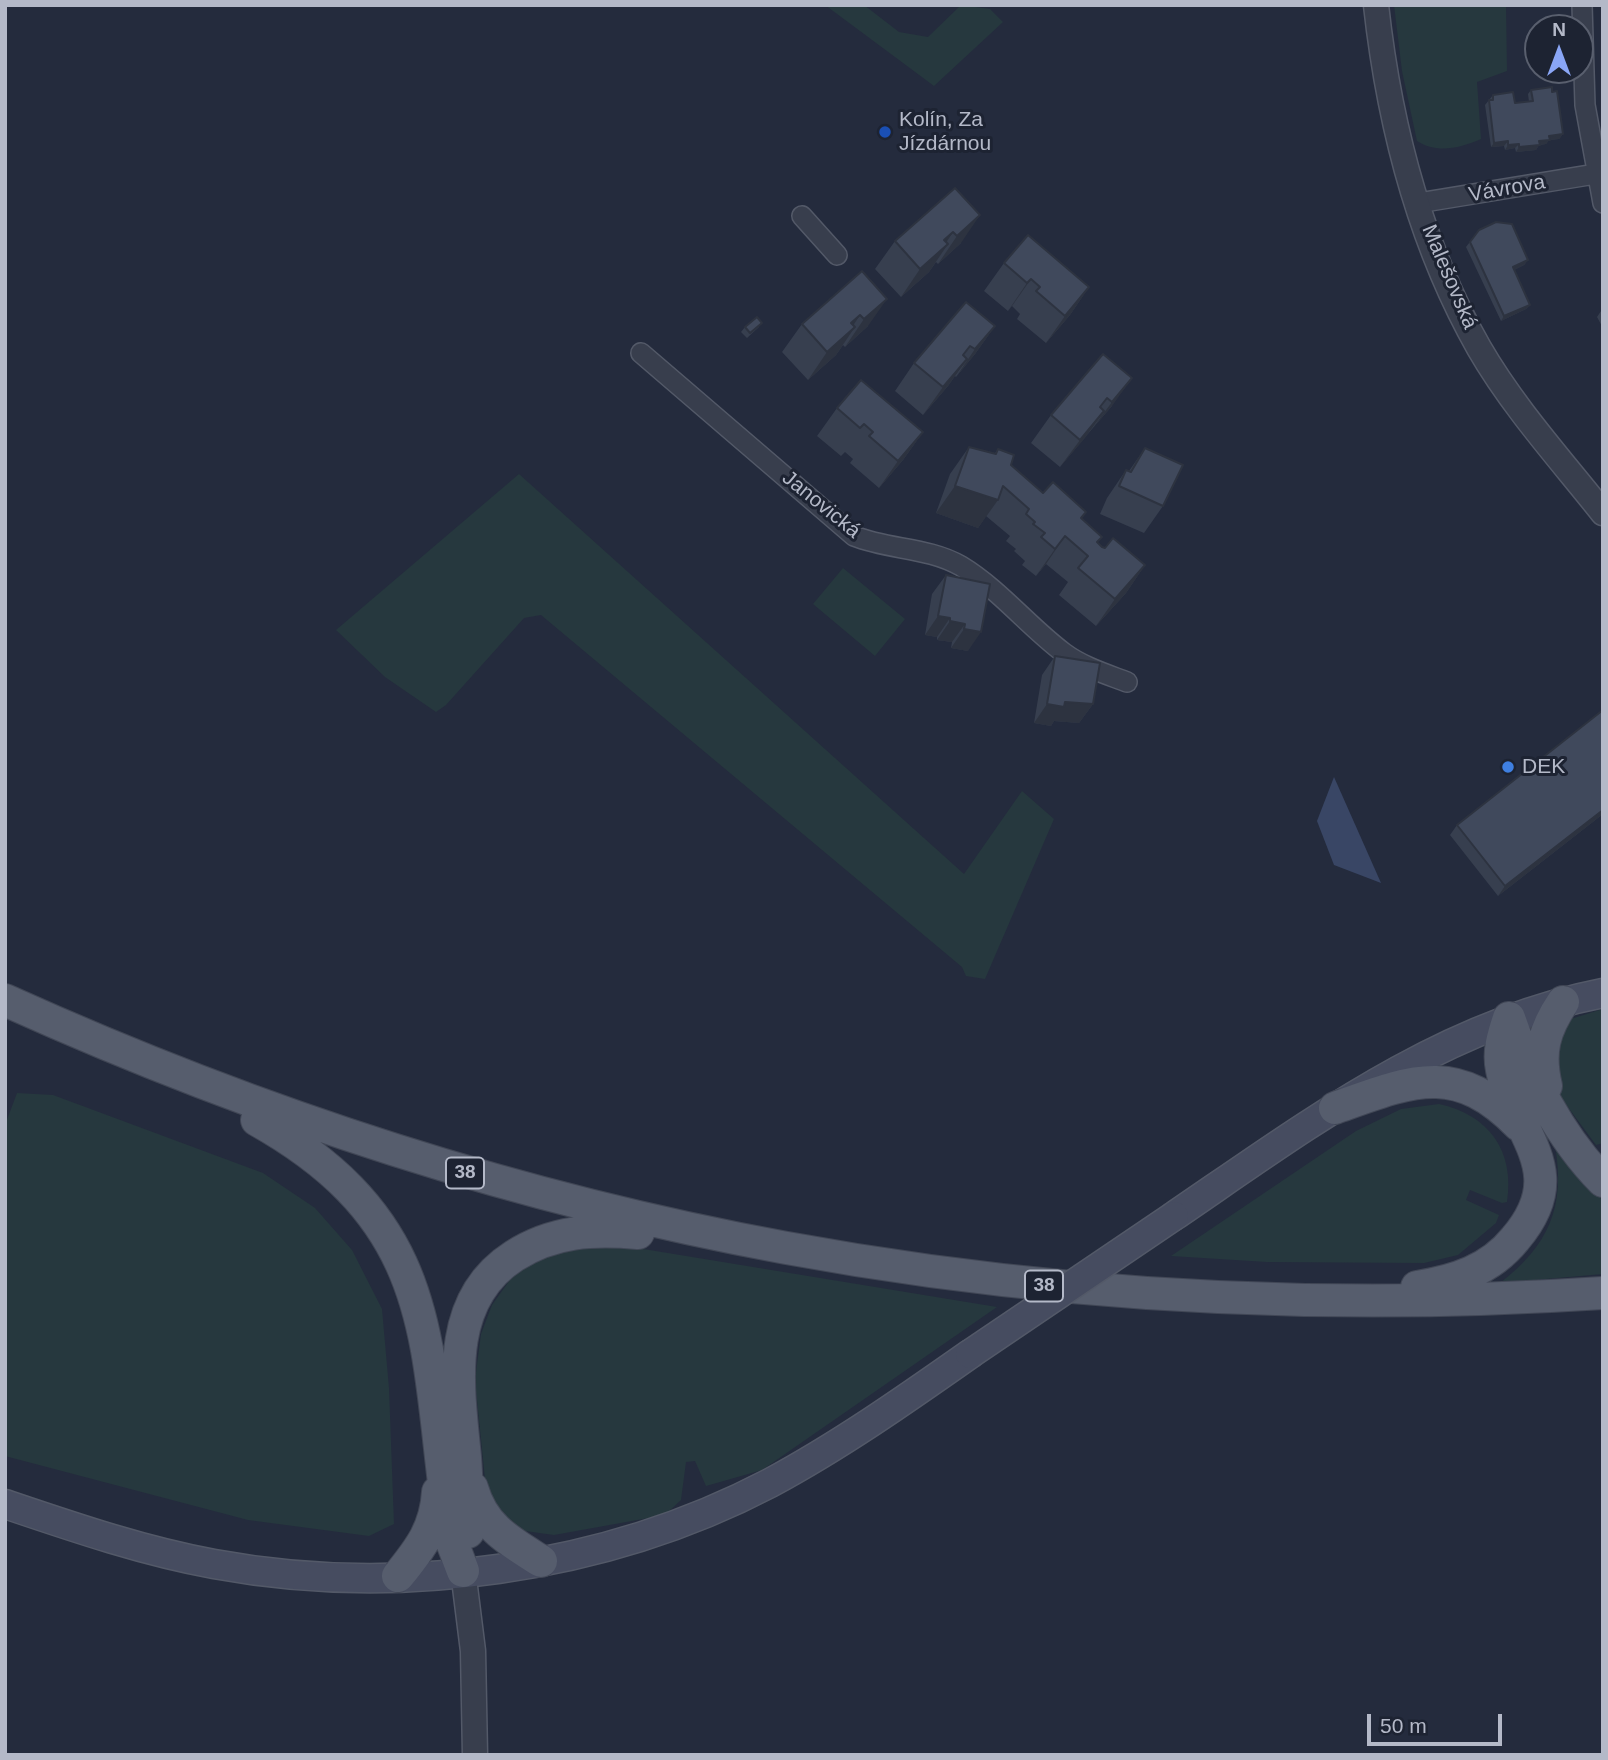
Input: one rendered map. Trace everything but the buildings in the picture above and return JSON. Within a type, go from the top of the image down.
[{"type":"main road","points":[[5,1504],[142,1547],[214,1564],[285,1574],[398,1576],[463,1571],[541,1561],[645,1535],[769,1483],[820,1454],[1335,1108],[1435,1049],[1509,1018],[1603,993]]},
{"type":"main road","name":"38","points":[[5,1000],[177,1074],[353,1138],[587,1206],[761,1244],[876,1264],[1041,1286],[1217,1298],[1329,1301],[1486,1299],[1603,1293]]},
{"type":"main road","points":[[1551,1108],[1542,1070],[1542,1044],[1551,1020],[1563,1002]]},
{"type":"main road","points":[[1509,1018],[1535,1085],[1575,1149],[1603,1181]]},
{"type":"main road","name":"38","points":[[1329,1301],[1448,1281],[1479,1270],[1497,1258],[1529,1221],[1538,1198],[1538,1161],[1501,1068],[1501,1042],[1509,1018]]},
{"type":"main road","name":"38","points":[[177,1074],[296,1142],[347,1183],[371,1210],[399,1255],[421,1314],[453,1465],[468,1540],[463,1571]]},
{"type":"main road","points":[[1335,1108],[1408,1084],[1454,1083],[1487,1096],[1530,1136]]},
{"type":"main road","name":"38","points":[[453,1465],[462,1331],[480,1289],[501,1264],[540,1242],[577,1232],[622,1231],[761,1244]]},
{"type":"main road","points":[[453,1465],[488,1524],[499,1535],[541,1561]]},
{"type":"main road","points":[[398,1576],[419,1550],[435,1520],[453,1465]]},
{"type":"street","name":"Malešovská","points":[[1376,5],[1390,107],[1398,142],[1448,281],[1480,348],[1498,377],[1603,513]]},
{"type":"street","points":[[1582,5],[1585,105],[1595,174],[1603,203]]},
{"type":"street","name":"Vávrova","points":[[1418,203],[1595,174]]},
{"type":"street","points":[[802,216],[837,255]]},
{"type":"street","name":"Janovická","points":[[640,353],[854,536],[877,545],[939,555],[964,567],[1065,654],[1092,669],[1128,682]]},
{"type":"street","points":[[463,1571],[473,1651],[475,1755]]},
{"type":"shaded area","points":[[825,5],[864,5],[899,32],[928,37],[961,5],[990,9],[1003,22],[934,86]]},
{"type":"shaded area","points":[[1394,5],[1506,5],[1507,71],[1477,82],[1481,139],[1449,148],[1432,147],[1417,141],[1402,71]]},
{"type":"shaded area","points":[[519,474],[964,874],[1022,791],[1054,819],[985,979],[966,976],[962,967],[541,615],[524,618],[446,705],[436,712],[385,677],[336,630]]},
{"type":"shaded area","points":[[843,568],[905,619],[875,656],[813,604]]},
{"type":"shaded area","points":[[1603,1009],[1603,1143],[1596,1145],[1559,1095],[1551,1050],[1564,1021]]},
{"type":"shaded area","points":[[17,1093],[53,1095],[263,1173],[315,1208],[352,1250],[382,1309],[389,1388],[394,1524],[369,1536],[248,1520],[5,1456],[5,1125]]},
{"type":"shaded area","points":[[1439,1104],[1457,1109],[1485,1126],[1502,1151],[1507,1167],[1507,1202],[1502,1203],[1470,1190],[1466,1200],[1499,1215],[1496,1223],[1458,1255],[1424,1263],[1267,1262],[1171,1256],[1356,1131],[1401,1109]]},
{"type":"shaded area","points":[[1555,1146],[1603,1201],[1603,1274],[1500,1283],[1530,1255],[1550,1224],[1558,1188]]},
{"type":"shaded area","points":[[619,1245],[997,1307],[762,1470],[706,1486],[695,1461],[686,1462],[681,1500],[665,1515],[554,1535],[525,1531],[503,1519],[487,1499],[475,1380],[481,1334],[492,1305],[512,1277],[544,1254],[581,1246]]},
{"type":"water","points":[[1334,777],[1381,883],[1334,865],[1317,821]]},
{"type":"place","name":"Kolín, Za Jízdárnou","points":[[885,132]]},
{"type":"place","name":"DEK","points":[[1508,767]]}]
